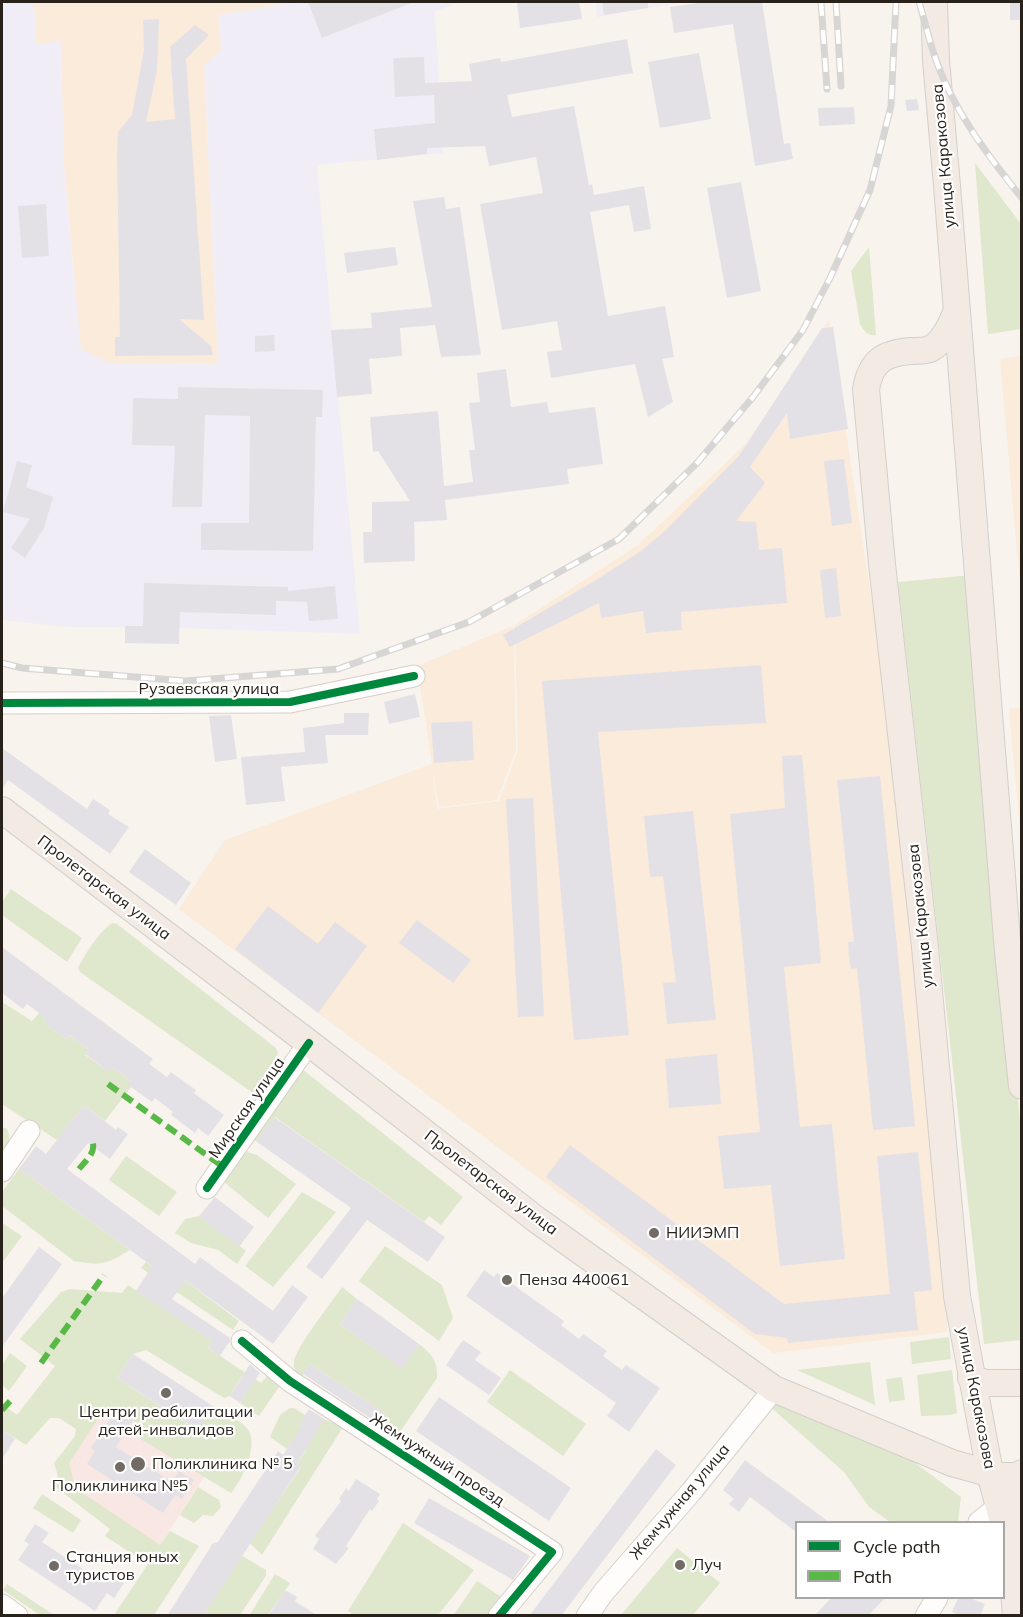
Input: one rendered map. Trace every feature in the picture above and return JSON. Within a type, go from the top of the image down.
[{"type":"main road","name":"улица Каракозова","points":[[934,2],[936,60],[1007,940],[1022,1086]]},
{"type":"main road","points":[[928,350],[940,340],[957,310]]},
{"type":"main road","name":"улица Каракозова","points":[[962,384],[947,359],[928,350],[896,352],[884,357],[873,368],[866,389],[882,564],[925,947],[957,1296],[971,1378],[1002,1521]]},
{"type":"main road","name":"Пролетарская улица","points":[[2,810],[309,1043],[537,1220],[774,1389],[912,1444],[952,1463],[1008,1476],[1022,1473]]},
{"type":"main road","points":[[971,1378],[986,1383],[1022,1383]]},
{"type":"main road","name":"улица Каракозова","points":[[1005,1523],[1022,1487]]},
{"type":"main road","name":"улица Каракозова","points":[[1005,1541],[1016,1616]]},
{"type":"street","name":"Рузаевская улица","points":[[2,703],[290,702],[414,676]]},
{"type":"street","name":"Мирская улица","points":[[207,1188],[309,1043]]},
{"type":"street","points":[[2,1171],[29,1131]]},
{"type":"street","name":"Жемчужный проезд","points":[[242,1341],[290,1381],[552,1552],[499,1616]]},
{"type":"street","name":"Жемчужная улица","points":[[587,1616],[603,1593],[691,1492],[774,1389]]},
{"type":"street","points":[[926,1616],[936,1599]]},
{"type":"street","points":[[2,1605],[17,1616]]},
{"type":"shaded area","points":[[2,2],[34,2],[36,44],[61,40],[64,164],[74,278],[112,364],[218,363],[204,66],[221,50],[218,15],[297,2],[459,2],[435,12],[443,153],[317,165],[360,634],[66,627],[2,620]]},
{"type":"shaded area","points":[[34,2],[297,2],[218,15],[221,50],[204,66],[218,363],[112,364],[81,349],[64,164],[61,41],[36,44]]},
{"type":"shaded area","points":[[596,2],[684,2],[597,17]]},
{"type":"shaded area","points":[[829,320],[875,623],[949,1284],[947,1332],[773,1353],[179,909],[225,840],[432,764],[417,666],[513,626],[516,749],[497,800],[439,807],[432,767],[437,809],[499,801],[518,750],[515,625],[638,545],[746,444]]},
{"type":"shaded area","points":[[1022,356],[1021,597],[1000,359]]},
{"type":"shaded area","points":[[1022,707],[1021,840],[1009,709]]},
{"type":"shaded area","name":"Поликлиника № 5","points":[[70,1367],[215,1454],[206,1474],[148,1564],[105,1536],[110,1529],[53,1485],[86,1431]]},
{"type":"green space","points":[[975,163],[1021,224],[1021,329],[988,334]]},
{"type":"green space","points":[[869,247],[876,335],[870,335],[860,324],[851,271]]},
{"type":"green space","points":[[971,575],[1021,1133],[1021,1340],[984,1344],[898,582]]},
{"type":"green space","points":[[11,889],[82,938],[67,962],[2,915],[2,902]]},
{"type":"green space","points":[[113,923],[276,1048],[278,1054],[253,1093],[80,972],[78,968],[98,936]]},
{"type":"green space","points":[[2,1002],[32,1021],[39,1013],[47,1018],[44,1023],[66,1039],[69,1035],[89,1050],[85,1055],[108,1071],[112,1067],[131,1081],[131,1087],[105,1121],[84,1105],[57,1140],[2,1104]]},
{"type":"green space","points":[[297,1065],[463,1197],[441,1225],[429,1216],[424,1222],[275,1117],[257,1142],[250,1137]]},
{"type":"green space","points":[[2,1127],[7,1129],[9,1143],[2,1154]]},
{"type":"green space","points":[[247,1152],[257,1155],[296,1184],[268,1218],[224,1182],[224,1177],[242,1154]]},
{"type":"green space","points":[[126,1156],[177,1192],[159,1216],[109,1180]]},
{"type":"green space","points":[[19,1169],[130,1250],[104,1263],[74,1261],[2,1206],[2,1192]]},
{"type":"green space","points":[[302,1192],[336,1212],[273,1287],[245,1266]]},
{"type":"green space","points":[[199,1216],[246,1251],[237,1264],[218,1250],[191,1243],[175,1233],[185,1219]]},
{"type":"green space","points":[[2,1223],[22,1236],[2,1263]]},
{"type":"green space","points":[[385,1246],[442,1285],[453,1318],[439,1341],[359,1281]]},
{"type":"green space","points":[[146,1262],[180,1288],[186,1281],[239,1321],[233,1330],[141,1268]]},
{"type":"green space","points":[[128,1285],[212,1341],[208,1348],[261,1383],[268,1375],[281,1384],[259,1416],[240,1403],[253,1383],[242,1376],[230,1396],[224,1398],[146,1350],[133,1354],[117,1378],[197,1430],[213,1406],[246,1427],[252,1442],[251,1451],[245,1471],[231,1493],[132,1434],[132,1426],[136,1418],[118,1407],[113,1415],[101,1414],[69,1463],[75,1488],[160,1545],[170,1531],[199,1546],[154,1615],[114,1615],[148,1564],[105,1536],[110,1529],[53,1485],[58,1476],[54,1463],[75,1436],[76,1429],[59,1418],[50,1418],[26,1445],[2,1430],[2,1404],[17,1415],[55,1366],[20,1339],[61,1292],[70,1289],[122,1293]]},
{"type":"green space","points":[[342,1287],[357,1299],[340,1324],[401,1368],[419,1344],[435,1362],[437,1378],[395,1439],[375,1429],[385,1413],[310,1364],[300,1380],[295,1369],[294,1362],[301,1346]]},
{"type":"green space","points":[[949,1337],[951,1359],[912,1364],[910,1342]]},
{"type":"green space","points":[[10,1353],[27,1366],[9,1391],[2,1385],[2,1365]]},
{"type":"green space","points":[[870,1362],[875,1405],[797,1370]]},
{"type":"green space","points":[[510,1370],[586,1424],[563,1456],[487,1402]]},
{"type":"green space","points":[[952,1370],[957,1413],[921,1416],[917,1375]]},
{"type":"green space","points":[[902,1377],[905,1400],[889,1402],[886,1379]]},
{"type":"green space","points":[[778,1395],[891,1445],[961,1497],[958,1521],[889,1521],[869,1507],[844,1472],[767,1404]]},
{"type":"green space","points":[[290,1408],[305,1415],[300,1425],[314,1434],[324,1419],[343,1427],[262,1555],[250,1543],[301,1467],[297,1464],[306,1450],[292,1441],[287,1449],[270,1437],[280,1415]]},
{"type":"green space","points":[[198,1487],[219,1500],[221,1507],[213,1516],[203,1515],[194,1523],[180,1515]]},
{"type":"green space","points":[[42,1494],[81,1520],[73,1533],[33,1508]]},
{"type":"green space","points":[[403,1523],[474,1570],[438,1615],[354,1615],[348,1611]]},
{"type":"green space","points":[[219,1542],[266,1570],[266,1576],[240,1615],[203,1616],[239,1560],[213,1543]]},
{"type":"green space","name":"Луч","points":[[677,1548],[720,1583],[693,1615],[621,1615]]},
{"type":"green space","points":[[275,1574],[290,1583],[268,1615],[249,1616]]},
{"type":"green space","points":[[477,1581],[503,1598],[491,1615],[453,1616]]},
{"type":"green space","points":[[7,1584],[54,1615],[40,1615],[3,1590]]},
{"type":"building","points":[[308,2],[414,2],[322,38]]},
{"type":"building","points":[[517,2],[579,2],[582,19],[520,28]]},
{"type":"building","points":[[602,2],[648,2],[648,8],[604,15]]},
{"type":"building","points":[[704,2],[762,2],[784,144],[790,143],[793,159],[755,166],[733,24],[674,33],[670,7]]},
{"type":"building","points":[[1010,2],[1022,2],[1022,20],[1010,20]]},
{"type":"building","points":[[159,19],[157,70],[146,122],[175,119],[170,47],[195,25],[209,35],[186,59],[204,320],[179,319],[211,346],[213,355],[115,356],[115,337],[120,337],[118,132],[132,115],[144,50],[143,20]]},
{"type":"building","points":[[627,39],[633,73],[507,95],[512,117],[574,106],[589,185],[592,184],[594,195],[644,186],[651,229],[634,232],[629,205],[590,212],[608,316],[665,306],[674,357],[662,359],[673,402],[648,417],[635,364],[551,378],[547,352],[562,350],[557,321],[502,330],[480,204],[543,193],[536,157],[489,166],[485,146],[427,148],[427,154],[377,160],[374,129],[435,123],[434,95],[395,97],[393,58],[424,57],[425,83],[472,81],[469,64],[500,58],[501,62]]},
{"type":"building","points":[[699,53],[711,119],[660,128],[648,62]]},
{"type":"building","points":[[917,99],[919,110],[907,111],[905,100]]},
{"type":"building","points":[[854,107],[855,124],[819,126],[818,108]]},
{"type":"building","points":[[741,182],[761,291],[727,298],[707,188]]},
{"type":"building","points":[[444,197],[446,209],[460,207],[481,355],[441,357],[435,325],[400,328],[402,356],[369,359],[372,394],[337,397],[331,330],[372,328],[371,313],[432,307],[413,201]]},
{"type":"building","points":[[46,204],[49,256],[22,258],[18,206]]},
{"type":"building","points":[[395,247],[398,265],[347,273],[344,253]]},
{"type":"building","points":[[833,327],[848,429],[790,439],[787,413],[750,467],[765,483],[736,521],[756,522],[759,550],[782,548],[787,603],[681,612],[682,630],[646,633],[643,611],[601,618],[599,603],[510,647],[503,635],[596,580],[641,551],[665,531],[739,456],[822,328]]},
{"type":"building","points":[[274,335],[275,351],[255,352],[255,336]]},
{"type":"building","points":[[506,369],[511,407],[547,402],[549,413],[595,407],[603,464],[567,469],[569,484],[445,500],[447,520],[414,522],[415,561],[364,563],[363,532],[372,532],[372,502],[410,501],[378,451],[373,452],[370,417],[438,411],[444,486],[473,482],[469,450],[475,450],[469,403],[480,402],[477,373]]},
{"type":"building","points":[[178,387],[323,390],[322,417],[316,417],[313,551],[201,550],[201,523],[249,523],[250,416],[205,415],[202,507],[172,507],[175,446],[132,445],[133,398],[178,399]]},
{"type":"building","points":[[844,459],[852,523],[832,526],[824,461]]},
{"type":"building","points":[[17,461],[32,465],[26,487],[53,497],[44,528],[25,558],[11,548],[30,519],[3,512]]},
{"type":"building","points":[[836,568],[841,616],[825,618],[820,570]]},
{"type":"building","points":[[144,583],[288,587],[288,591],[335,586],[338,619],[309,621],[307,602],[276,601],[276,615],[180,612],[179,644],[125,643],[125,626],[143,626]]},
{"type":"building","points":[[761,665],[766,723],[598,732],[629,1035],[574,1040],[542,681]]},
{"type":"building","points":[[415,694],[420,717],[389,724],[384,702]]},
{"type":"building","points":[[344,713],[369,713],[368,735],[325,735],[328,763],[281,767],[285,801],[246,805],[241,757],[305,752],[303,728],[344,723]]},
{"type":"building","points":[[231,715],[237,759],[215,762],[209,716]]},
{"type":"building","points":[[472,721],[474,760],[434,763],[431,723]]},
{"type":"building","points":[[2,748],[87,809],[93,799],[110,810],[108,814],[129,827],[110,854],[8,780],[2,789]]},
{"type":"building","points":[[802,755],[821,963],[784,967],[800,1127],[832,1124],[845,1259],[780,1266],[771,1185],[724,1189],[718,1136],[760,1132],[730,814],[785,808],[782,756]]},
{"type":"building","points":[[880,776],[915,1126],[873,1130],[857,968],[851,969],[849,956],[848,942],[854,942],[837,780]]},
{"type":"building","points":[[533,798],[544,1016],[518,1017],[506,799]]},
{"type":"building","points":[[693,811],[716,1020],[667,1024],[663,983],[676,982],[663,876],[650,877],[644,816]]},
{"type":"building","points":[[145,849],[191,883],[176,905],[129,872]]},
{"type":"building","points":[[268,906],[318,944],[335,922],[367,946],[318,1013],[235,949]]},
{"type":"building","points":[[417,920],[471,960],[453,983],[399,943]]},
{"type":"building","points":[[2,947],[153,1059],[149,1064],[167,1077],[171,1072],[196,1090],[194,1093],[224,1115],[208,1136],[198,1128],[195,1133],[171,1115],[173,1112],[155,1098],[152,1102],[128,1085],[131,1081],[112,1067],[109,1072],[85,1054],[89,1050],[69,1035],[66,1039],[44,1023],[46,1018],[27,1004],[23,1009],[2,993]]},
{"type":"building","points":[[717,1054],[721,1104],[669,1108],[665,1059]]},
{"type":"building","points":[[84,1105],[116,1130],[118,1127],[128,1134],[110,1159],[88,1143],[67,1169],[195,1264],[200,1257],[273,1311],[292,1285],[308,1297],[273,1344],[186,1281],[172,1299],[230,1338],[220,1356],[208,1348],[212,1341],[136,1291],[152,1266],[19,1169],[36,1146],[46,1154]]},
{"type":"building","points":[[274,1117],[445,1237],[428,1262],[367,1220],[322,1279],[306,1267],[351,1208],[257,1142]]},
{"type":"building","name":"НИИЭМП","points":[[570,1145],[784,1304],[890,1294],[877,1156],[918,1152],[932,1290],[914,1292],[918,1330],[788,1343],[787,1338],[755,1334],[546,1177]]},
{"type":"building","points":[[215,1197],[254,1227],[239,1247],[199,1216]]},
{"type":"building","points":[[39,1247],[62,1264],[2,1347],[2,1298]]},
{"type":"building","points":[[484,1270],[494,1277],[497,1273],[564,1321],[561,1325],[579,1339],[583,1334],[607,1351],[603,1356],[622,1370],[626,1365],[660,1388],[629,1432],[607,1416],[616,1403],[466,1296]]},
{"type":"building","points":[[357,1299],[419,1344],[402,1369],[340,1324]]},
{"type":"building","points":[[463,1340],[481,1352],[475,1360],[501,1378],[489,1395],[446,1365]]},
{"type":"building","name":"Центри реабилитации детей-инвалидов","points":[[133,1354],[213,1406],[198,1430],[117,1378]]},
{"type":"building","points":[[250,1364],[260,1373],[240,1403],[230,1396]]},
{"type":"building","points":[[310,1364],[385,1413],[379,1424],[303,1374]]},
{"type":"building","points":[[439,1397],[571,1488],[549,1521],[416,1431]]},
{"type":"building","name":"Поликлиника №5","points":[[118,1407],[135,1417],[116,1447],[172,1482],[179,1471],[194,1480],[182,1499],[175,1495],[163,1513],[87,1464],[95,1451],[91,1448]]},
{"type":"building","points":[[309,1409],[324,1419],[297,1464],[301,1466],[203,1616],[167,1616],[213,1543],[216,1545],[278,1451],[283,1455],[302,1426],[299,1424]]},
{"type":"building","points":[[2,1430],[15,1439],[2,1459]]},
{"type":"building","points":[[656,1449],[676,1465],[561,1616],[529,1616]]},
{"type":"building","points":[[745,1460],[828,1521],[795,1521],[795,1531],[750,1497],[739,1512],[729,1504],[734,1499],[723,1490]]},
{"type":"building","points":[[356,1479],[380,1494],[377,1499],[379,1501],[372,1511],[370,1509],[346,1546],[349,1548],[336,1564],[313,1549],[319,1539],[315,1536],[341,1501],[339,1499],[346,1488],[349,1491]]},
{"type":"building","points":[[429,1498],[530,1556],[513,1580],[414,1523]]},
{"type":"building","name":"Станция юных туристов","points":[[35,1524],[49,1533],[42,1542],[104,1583],[110,1573],[124,1583],[114,1598],[107,1593],[95,1611],[18,1560],[29,1544],[24,1541]]},
{"type":"building","points":[[285,1590],[297,1597],[295,1601],[318,1616],[268,1616]]},
{"type":"building","points":[[830,1599],[884,1599],[868,1616],[814,1616]]},
{"type":"building","points":[[958,1599],[972,1599],[985,1604],[980,1616],[962,1616],[952,1612]]},
{"type":"railway","points":[[821,2],[827,89]]},
{"type":"railway","points":[[836,2],[841,86]]},
{"type":"railway","points":[[2,663],[22,668],[186,681],[338,669],[469,622],[619,539],[697,463],[753,397],[803,330],[830,278],[870,190],[891,106],[896,2]]},
{"type":"railway","points":[[919,2],[931,46],[952,97],[985,149],[1022,198]]},
{"type":"marked path","points":[[108,1084],[222,1166]]},
{"type":"marked path","points":[[79,1169],[92,1151],[91,1139]]},
{"type":"marked path","points":[[41,1363],[104,1275]]},
{"type":"marked path","points":[[2,1410],[12,1399]]},
{"type":"cycle path","points":[[2,703],[290,702],[414,676]]},
{"type":"cycle path","points":[[207,1188],[309,1043]]},
{"type":"cycle path","points":[[242,1341],[290,1381],[552,1552],[499,1616]]},
{"type":"place","name":"НИИЭМП","points":[[654,1233]]},
{"type":"place","name":"Пенза 440061","points":[[507,1280]]},
{"type":"place","name":"Центри реабилитации детей-инвалидов","points":[[166,1393]]},
{"type":"place","name":"Поликлиника № 5","points":[[138,1464]]},
{"type":"place","name":"Поликлиника №5","points":[[120,1467]]},
{"type":"place","name":"Луч","points":[[680,1565]]},
{"type":"place","name":"Станция юных туристов","points":[[54,1566]]}]
